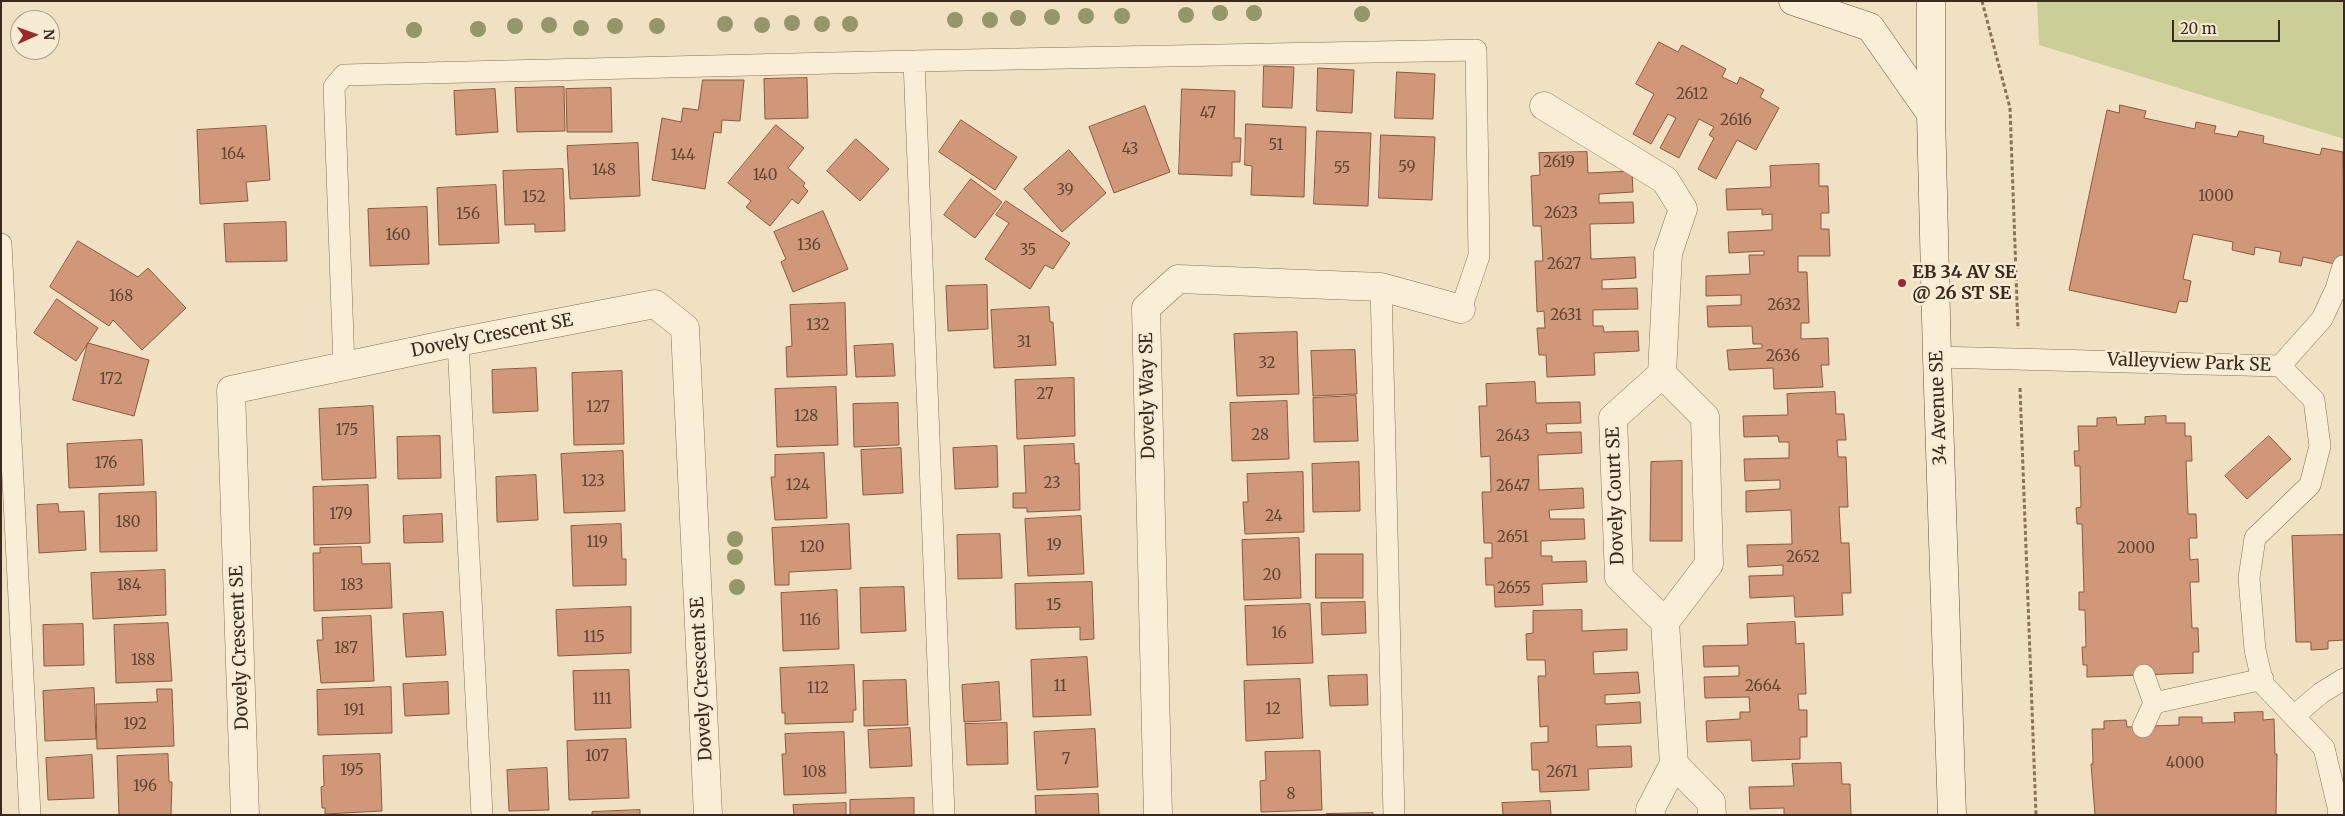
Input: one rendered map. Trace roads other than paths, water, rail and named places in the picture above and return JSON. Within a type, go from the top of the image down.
[{"type":"street","points":[[1792,1],[1870,27],[1931,114]]},
{"type":"street","name":"34 Avenue SE","points":[[1931,1],[1931,114],[1937,357],[1952,815]]},
{"type":"street","points":[[1544,106],[1665,180],[1682,209],[1668,253],[1662,374],[1705,417],[1709,564],[1665,622],[1674,764],[1650,810],[1651,815]]},
{"type":"street","name":"Dovely Way SE","points":[[1158,815],[1146,308],[1178,278],[1381,286],[1461,309]]},
{"type":"street","name":"Dovely Crescent SE","points":[[245,815],[231,390],[458,342],[655,304],[685,328],[708,815]]},
{"type":"street","name":"Dovely Court SE","points":[[1662,374],[1613,418],[1619,577],[1665,622]]},
{"type":"street","points":[[1674,764],[1711,802],[1712,815]]},
{"type":"lane","points":[[344,366],[334,87],[344,75],[1476,50],[1479,256],[1461,309]]},
{"type":"lane","points":[[914,61],[944,815]]},
{"type":"lane","points":[[1,244],[30,815]]},
{"type":"lane","points":[[2280,366],[2322,319],[2336,289],[2343,266]]},
{"type":"lane","points":[[1381,286],[1394,815]]},
{"type":"lane","points":[[458,342],[482,815]]},
{"type":"lane","name":"Valleyview Park SE","points":[[1937,357],[2280,366],[2314,400],[2320,446],[2310,485],[2255,538],[2249,578],[2255,650],[2263,684],[2324,748],[2339,811],[2338,815]]},
{"type":"lane","points":[[2143,727],[2154,703],[2144,675]]},
{"type":"lane","points":[[2294,716],[2321,693],[2344,679]]},
{"type":"lane","points":[[2154,703],[2262,680]]},
{"type":"place","name":"EB 34 AV SE @ 26 ST SE","points":[[1902,283]]}]
